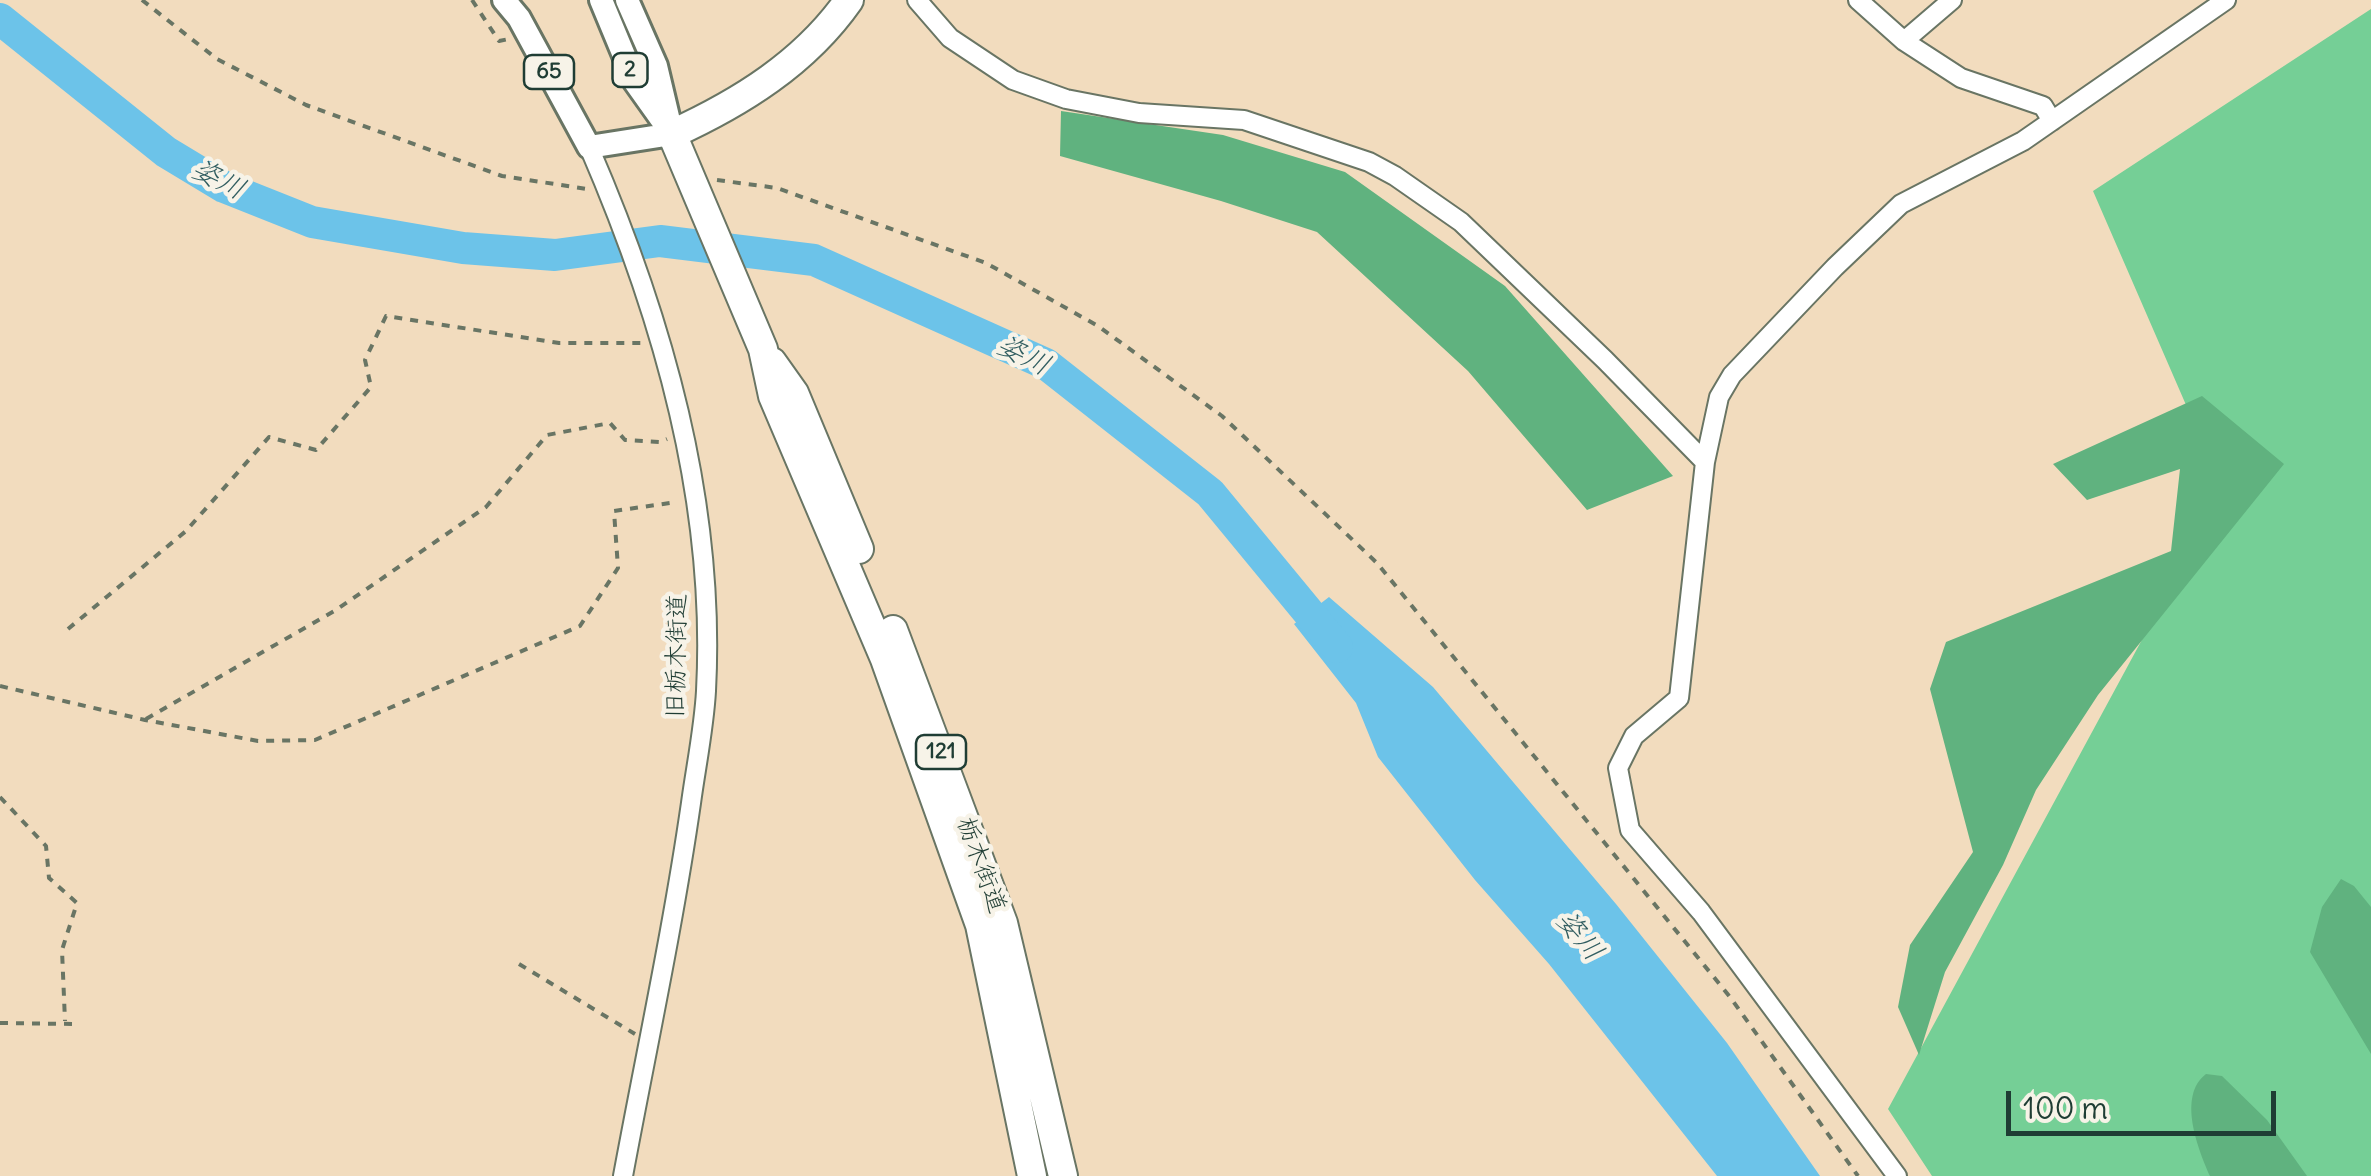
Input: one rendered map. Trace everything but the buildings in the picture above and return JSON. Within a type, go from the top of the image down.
[{"type":"highway","points":[[672,134],[760,87],[833,23],[849,0]]},
{"type":"highway","name":"栃木街道","points":[[672,134],[762,348],[774,396],[886,659],[980,926],[1032,1176]]},
{"type":"highway","name":"栃木街道","points":[[762,348],[794,392],[916,684],[1003,923],[1064,1176]]},
{"type":"main road","name":"65","points":[[504,0],[528,34],[589,147]]},
{"type":"main road","name":"2","points":[[601,0],[635,82],[672,134]]},
{"type":"main road","name":"2","points":[[627,0],[656,66],[672,134]]},
{"type":"main road","points":[[589,147],[672,134]]},
{"type":"street","points":[[917,0],[950,38],[1013,80],[1066,99],[1139,113],[1244,120],[1369,162],[1395,176],[1461,222],[1606,360],[1704,462]]},
{"type":"street","points":[[1858,0],[1904,41],[1962,78],[2043,106],[2052,122]]},
{"type":"street","points":[[1904,41],[1952,0]]},
{"type":"street","points":[[1898,1176],[1701,912],[1630,830],[1618,768],[1634,736],[1679,698],[1704,462],[1719,397],[1732,375],[1835,266],[1901,204],[2052,122],[2083,96],[2226,0]]},
{"type":"street","name":"旧栃木街道","points":[[589,147],[656,322],[684,430],[696,500],[705,604],[706,692],[683,858],[622,1176]]},
{"type":"path","points":[[142,0],[217,59],[306,105],[502,176],[611,197]]},
{"type":"path","points":[[472,0],[499,41],[528,34]]},
{"type":"path","points":[[691,184],[777,188],[986,263],[1098,326],[1222,416],[1377,563],[1730,998],[1858,1176]]},
{"type":"path","points":[[68,629],[186,530],[269,437],[316,450],[371,387],[365,360],[386,316],[559,344],[662,344]]},
{"type":"path","points":[[146,720],[336,610],[486,507],[547,435],[610,422],[625,440],[660,442],[684,430]]},
{"type":"path","points":[[0,686],[146,720],[258,740],[315,740],[580,626],[618,568],[614,511],[696,500]]},
{"type":"path","points":[[0,798],[46,846],[49,878],[77,903],[62,950],[65,1021]]},
{"type":"path","points":[[520,964],[648,1041]]},
{"type":"path","points":[[0,1023],[75,1024]]},
{"type":"green space","points":[[2371,9],[2371,1176],[1932,1176],[1888,1109],[2223,490],[2093,191]]},
{"type":"green space","points":[[1061,111],[1223,135],[1345,172],[1505,286],[1673,476],[1587,510],[1468,371],[1317,232],[1060,156]]},
{"type":"green space","points":[[2202,396],[2284,464],[2098,695],[2036,790],[2003,865],[1945,972],[1919,1055],[1898,1007],[1910,945],[1973,852],[1930,689],[1946,642],[2171,551],[2180,469],[2087,500],[2053,464]]},
{"type":"green space","points":[[2341,879],[2354,886],[2371,907],[2371,1054],[2310,952],[2322,907]]},
{"type":"green space","points":[[2206,1074],[2222,1076],[2267,1120],[2307,1176],[2210,1176],[2196,1138],[2191,1109],[2197,1084]]},
{"type":"water","points":[[1329,597],[1433,687],[1727,1043],[1820,1176],[1717,1176],[1378,757],[1356,703],[1294,624]]},
{"type":"waterway","name":"姿川","points":[[0,19],[166,152],[224,187],[312,222],[463,248],[555,255],[660,241],[814,260],[1046,364],[1210,493],[1337,647]]}]
